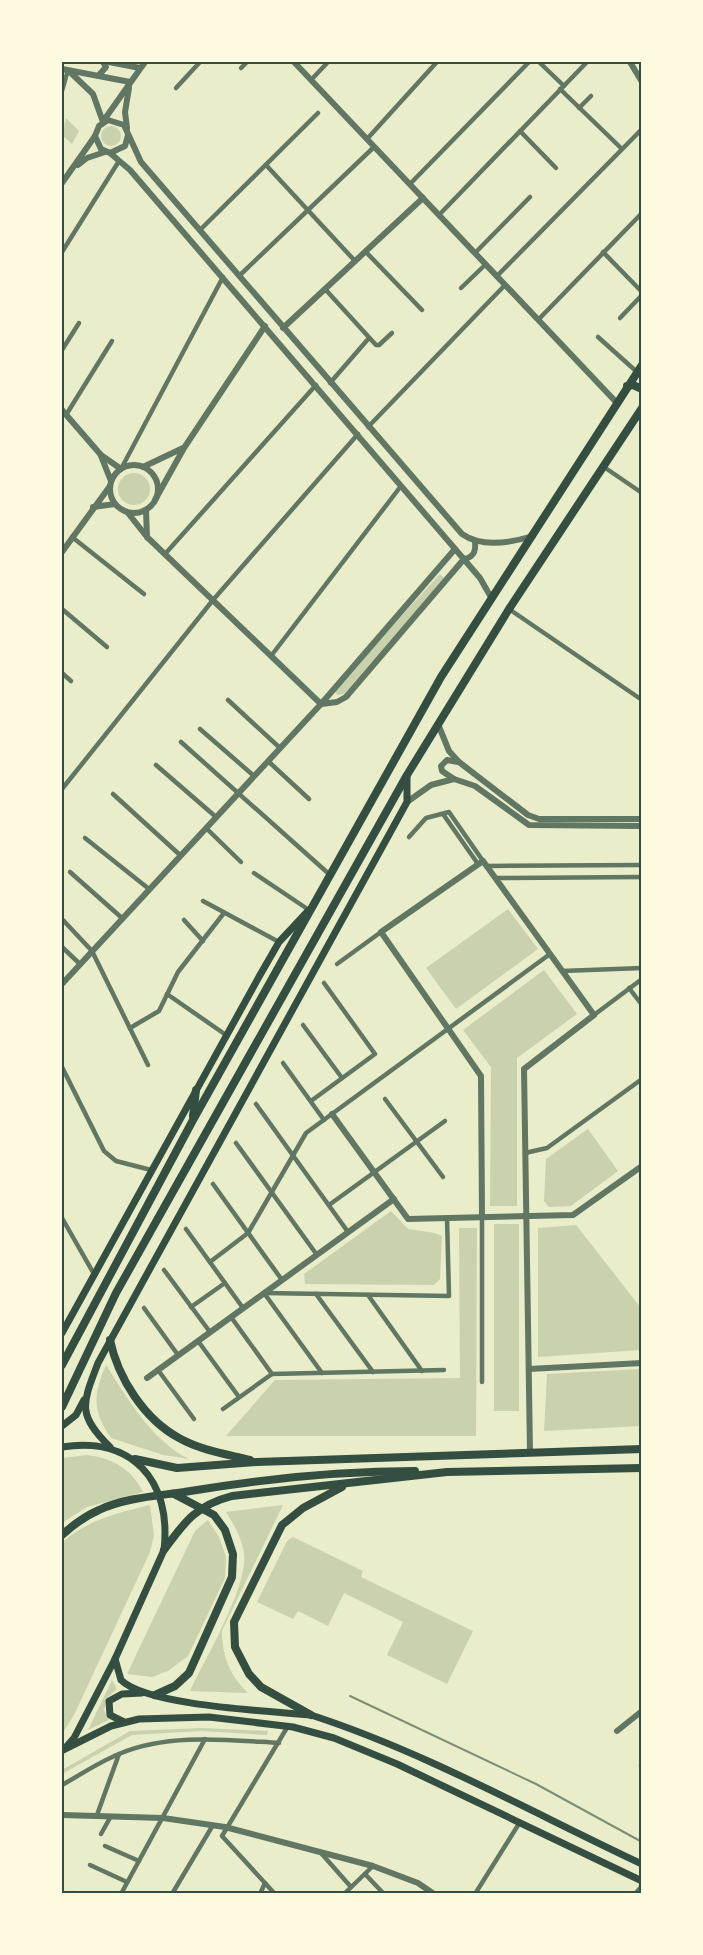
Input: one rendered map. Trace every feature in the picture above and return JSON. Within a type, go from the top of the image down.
[{"type":"main road","points":[[62,1365],[193,1120],[441,677],[639,369]]},
{"type":"main road","points":[[627,386],[633,385],[642,389]]},
{"type":"main road","points":[[62,1407],[110,1304],[407,776],[509,609],[642,408]]},
{"type":"main road","points":[[62,1426],[76,1415],[110,1340],[407,802],[407,776]]},
{"type":"main road","points":[[62,1333],[279,942],[309,910]]},
{"type":"main road","points":[[193,1120],[196,1090]]},
{"type":"main road","points":[[110,1340],[124,1379],[161,1426],[189,1443],[257,1462]]},
{"type":"main road","points":[[84,1400],[90,1424],[110,1447]]},
{"type":"main road","points":[[62,1447],[77,1445],[110,1447],[135,1459],[177,1468],[257,1462],[642,1449]]},
{"type":"main road","points":[[135,1459],[160,1498],[165,1520],[164,1550]]},
{"type":"main road","points":[[62,1535],[82,1518],[101,1508],[172,1494],[301,1475],[360,1471],[447,1472],[642,1468]]},
{"type":"main road","points":[[62,1751],[74,1738],[115,1659],[164,1550],[188,1518],[207,1503],[232,1496],[447,1472]]},
{"type":"main road","points":[[350,1483],[303,1508],[282,1526],[244,1597],[234,1622],[235,1647],[249,1674],[261,1687],[311,1715],[422,1759],[642,1864]]},
{"type":"main road","points":[[155,1695],[175,1686],[189,1673],[232,1577],[233,1554],[225,1530],[214,1515],[172,1494]]},
{"type":"main road","points":[[115,1659],[121,1680],[144,1693]]},
{"type":"main road","points":[[124,1722],[110,1715],[109,1701],[122,1694],[144,1693],[311,1715]]},
{"type":"main road","points":[[62,1751],[111,1726],[124,1722],[209,1717],[288,1726],[356,1746],[521,1821],[642,1881]]},
{"type":"street","points":[[99,75],[106,68],[103,62]]},
{"type":"street","points":[[109,62],[140,68]]},
{"type":"street","points":[[62,183],[145,62]]},
{"type":"street","points":[[176,88],[200,62]]},
{"type":"street","points":[[241,68],[247,62]]},
{"type":"street","points":[[294,62],[616,402]]},
{"type":"street","points":[[311,80],[328,62]]},
{"type":"street","points":[[410,184],[529,62]]},
{"type":"street","points":[[539,62],[579,108],[622,149]]},
{"type":"street","points":[[439,215],[587,62]]},
{"type":"street","points":[[630,62],[642,82]]},
{"type":"street","points":[[367,139],[436,63]]},
{"type":"street","points":[[65,70],[130,81]]},
{"type":"street","points":[[62,91],[65,70]]},
{"type":"street","points":[[65,70],[93,94],[103,122]]},
{"type":"street","points":[[72,169],[87,158],[121,150],[127,133],[126,98],[130,81]]},
{"type":"street","points":[[579,108],[591,96]]},
{"type":"street","points":[[200,230],[318,113]]},
{"type":"street","points":[[103,122],[119,122],[141,162],[462,534],[476,542],[508,542],[533,536]]},
{"type":"street","points":[[496,276],[642,129]]},
{"type":"street","points":[[520,131],[556,168]]},
{"type":"street","points":[[95,136],[98,145],[130,170],[316,385],[480,578],[492,599]]},
{"type":"street","points":[[239,276],[374,147]]},
{"type":"street","points":[[62,252],[120,161]]},
{"type":"street","points":[[130,170],[134,163],[141,162]]},
{"type":"street","points":[[266,165],[355,261]]},
{"type":"street","points":[[475,253],[530,197]]},
{"type":"street","points":[[283,328],[423,198]]},
{"type":"street","points":[[538,320],[642,213]]},
{"type":"street","points":[[365,251],[422,310]]},
{"type":"street","points":[[603,252],[642,293],[620,318]]},
{"type":"street","points":[[461,288],[486,264]]},
{"type":"street","points":[[62,551],[121,469],[223,277]]},
{"type":"street","points":[[368,427],[505,285]]},
{"type":"street","points":[[325,289],[378,346],[392,333]]},
{"type":"street","points":[[62,350],[79,322]]},
{"type":"street","points":[[128,513],[146,510],[155,500],[184,448],[265,326]]},
{"type":"street","points":[[598,337],[639,369]]},
{"type":"street","points":[[330,383],[369,338]]},
{"type":"street","points":[[112,341],[64,413],[101,455],[121,469],[136,465],[150,471],[157,485],[155,500]]},
{"type":"street","points":[[165,554],[316,385]]},
{"type":"street","points":[[62,789],[213,600],[358,434]]},
{"type":"street","points":[[143,467],[184,448]]},
{"type":"street","points":[[101,455],[115,504]]},
{"type":"street","points":[[604,467],[642,493]]},
{"type":"street","points":[[271,656],[401,486]]},
{"type":"street","points":[[93,507],[115,504],[128,513],[147,537],[321,704]]},
{"type":"street","points":[[146,510],[147,537]]},
{"type":"street","points":[[72,537],[144,594]]},
{"type":"street","points":[[321,704],[337,702],[346,697],[464,559],[475,553],[476,542]]},
{"type":"street","points":[[62,984],[321,704],[455,549]]},
{"type":"street","points":[[62,609],[108,647]]},
{"type":"street","points":[[509,609],[642,700]]},
{"type":"street","points":[[62,673],[71,681]]},
{"type":"street","points":[[228,700],[280,748]]},
{"type":"street","points":[[438,724],[449,751],[459,762],[528,815],[539,819],[642,819]]},
{"type":"street","points":[[200,729],[254,776]]},
{"type":"street","points":[[182,742],[329,874]]},
{"type":"street","points":[[459,762],[447,760],[441,766],[442,771],[454,779],[475,786],[529,825],[642,826]]},
{"type":"street","points":[[268,761],[309,799]]},
{"type":"street","points":[[156,765],[216,817]]},
{"type":"street","points":[[407,802],[431,785],[454,779]]},
{"type":"street","points":[[113,794],[180,855]]},
{"type":"street","points":[[409,837],[426,818],[446,813],[594,1015]]},
{"type":"street","points":[[206,828],[241,862]]},
{"type":"street","points":[[85,838],[149,889]]},
{"type":"street","points":[[337,964],[482,864],[642,865]]},
{"type":"street","points":[[70,872],[122,918]]},
{"type":"street","points":[[254,873],[309,910]]},
{"type":"street","points":[[495,879],[642,877]]},
{"type":"street","points":[[203,901],[279,942]]},
{"type":"street","points":[[130,1028],[156,1014],[178,972],[225,913]]},
{"type":"street","points":[[62,919],[92,951],[148,1065]]},
{"type":"street","points":[[184,920],[203,941]]},
{"type":"street","points":[[381,932],[481,1076],[482,1382]]},
{"type":"street","points":[[62,946],[80,964]]},
{"type":"street","points":[[210,1262],[248,1233],[306,1133],[550,954]]},
{"type":"street","points":[[562,971],[642,968]]},
{"type":"street","points":[[530,1452],[524,1069],[642,979]]},
{"type":"street","points":[[311,1101],[375,1054],[324,983]]},
{"type":"street","points":[[629,988],[642,1005]]},
{"type":"street","points":[[167,994],[226,1035]]},
{"type":"street","points":[[303,1025],[342,1078]]},
{"type":"street","points":[[283,1063],[324,1120]]},
{"type":"street","points":[[62,1067],[104,1151],[116,1161],[151,1170]]},
{"type":"street","points":[[525,1153],[547,1148],[642,1079]]},
{"type":"street","points":[[385,1099],[443,1177]]},
{"type":"street","points":[[256,1104],[348,1232]]},
{"type":"street","points":[[332,1114],[408,1219],[573,1215],[642,1166]]},
{"type":"street","points":[[329,1205],[445,1121]]},
{"type":"street","points":[[236,1143],[317,1255]]},
{"type":"street","points":[[213,1184],[282,1280]]},
{"type":"street","points":[[147,1378],[394,1199]]},
{"type":"street","points":[[62,1218],[94,1274]]},
{"type":"street","points":[[264,1293],[449,1296],[447,1218]]},
{"type":"street","points":[[62,1234],[68,1229]]},
{"type":"street","points":[[186,1229],[243,1308]]},
{"type":"street","points":[[164,1270],[210,1332]]},
{"type":"street","points":[[191,1307],[225,1283]]},
{"type":"street","points":[[264,1293],[322,1372]]},
{"type":"street","points":[[316,1294],[373,1371]]},
{"type":"street","points":[[368,1295],[422,1371]]},
{"type":"street","points":[[144,1308],[178,1355]]},
{"type":"street","points":[[231,1317],[272,1374]]},
{"type":"street","points":[[198,1341],[239,1397]]},
{"type":"street","points":[[529,1369],[642,1363]]},
{"type":"street","points":[[158,1370],[194,1419]]},
{"type":"street","points":[[223,1409],[272,1374],[444,1370]]},
{"type":"street","points":[[617,1731],[642,1711]]},
{"type":"street","points":[[275,1893],[222,1839],[225,1827],[288,1726]]},
{"type":"street","points":[[62,1785],[119,1754],[160,1744],[205,1739],[279,1743]]},
{"type":"street","points":[[121,1893],[205,1739]]},
{"type":"street","points":[[97,1815],[119,1754]]},
{"type":"street","points":[[62,1815],[163,1818],[225,1827],[373,1866],[418,1882],[434,1893]]},
{"type":"street","points":[[102,1834],[111,1816]]},
{"type":"street","points":[[475,1893],[521,1821]]},
{"type":"street","points":[[172,1893],[213,1825]]},
{"type":"street","points":[[105,1846],[139,1861]]},
{"type":"street","points":[[317,1850],[351,1887]]},
{"type":"street","points":[[90,1865],[127,1882]]},
{"type":"street","points":[[344,1893],[373,1866]]},
{"type":"street","points":[[364,1874],[384,1893]]},
{"type":"street","points":[[260,1893],[265,1883]]},
{"type":"street","points":[[635,1893],[642,1886]]},
{"type":"green space","points":[[66,118],[79,131],[72,144],[62,135]]},
{"type":"green space","points":[[107,126],[115,126],[121,132],[121,140],[115,146],[107,146],[101,140],[101,132]]},
{"type":"green space","points":[[134,473],[145,478],[150,489],[145,500],[134,505],[123,500],[118,489],[123,478]]},
{"type":"green space","points":[[440,574],[444,578],[344,694],[337,695],[336,687]]},
{"type":"green space","points":[[508,909],[538,949],[456,1009],[426,968]]},
{"type":"green space","points":[[544,970],[577,1014],[517,1058],[517,1206],[490,1206],[491,1067],[463,1030]]},
{"type":"green space","points":[[588,1129],[618,1171],[571,1206],[549,1207],[544,1201],[546,1159]]},
{"type":"green space","points":[[391,1211],[408,1229],[442,1236],[440,1279],[434,1285],[305,1284],[304,1274]]},
{"type":"green space","points":[[494,1224],[519,1224],[519,1411],[494,1411]]},
{"type":"green space","points":[[576,1225],[641,1308],[641,1350],[538,1357],[538,1228]]},
{"type":"green space","points":[[459,1228],[477,1228],[476,1436],[226,1436],[275,1380],[460,1378]]},
{"type":"green space","points":[[106,1365],[152,1430],[163,1441],[189,1459],[163,1455],[111,1438],[100,1419],[96,1402]]},
{"type":"green space","points":[[641,1369],[641,1426],[544,1431],[547,1374]]},
{"type":"green space","points":[[87,1455],[105,1459],[120,1466],[133,1477],[143,1492],[87,1507],[62,1523],[62,1458]]},
{"type":"green space","points":[[150,1505],[154,1535],[150,1552],[74,1715],[62,1734],[62,1543],[81,1528],[92,1523],[114,1514]]},
{"type":"green space","points":[[283,1505],[222,1631],[228,1665],[248,1693],[190,1691],[233,1603],[243,1568],[244,1554],[241,1543],[226,1512]]},
{"type":"green space","points":[[208,1520],[219,1537],[226,1557],[225,1578],[188,1656],[168,1671],[152,1677],[127,1674],[195,1531]]},
{"type":"green space","points":[[293,1537],[363,1571],[361,1577],[473,1631],[447,1684],[387,1655],[403,1622],[344,1593],[328,1626],[298,1611],[293,1619],[257,1602],[287,1541]]},
{"type":"green space","points":[[112,1680],[117,1689],[108,1697],[104,1710],[109,1720],[88,1730]]},
{"type":"green space","points":[[201,1728],[268,1731],[267,1735],[201,1731],[132,1735],[62,1774],[62,1770],[130,1731]]},
{"type":"railway","points":[[350,1696],[536,1784],[642,1842]]}]
